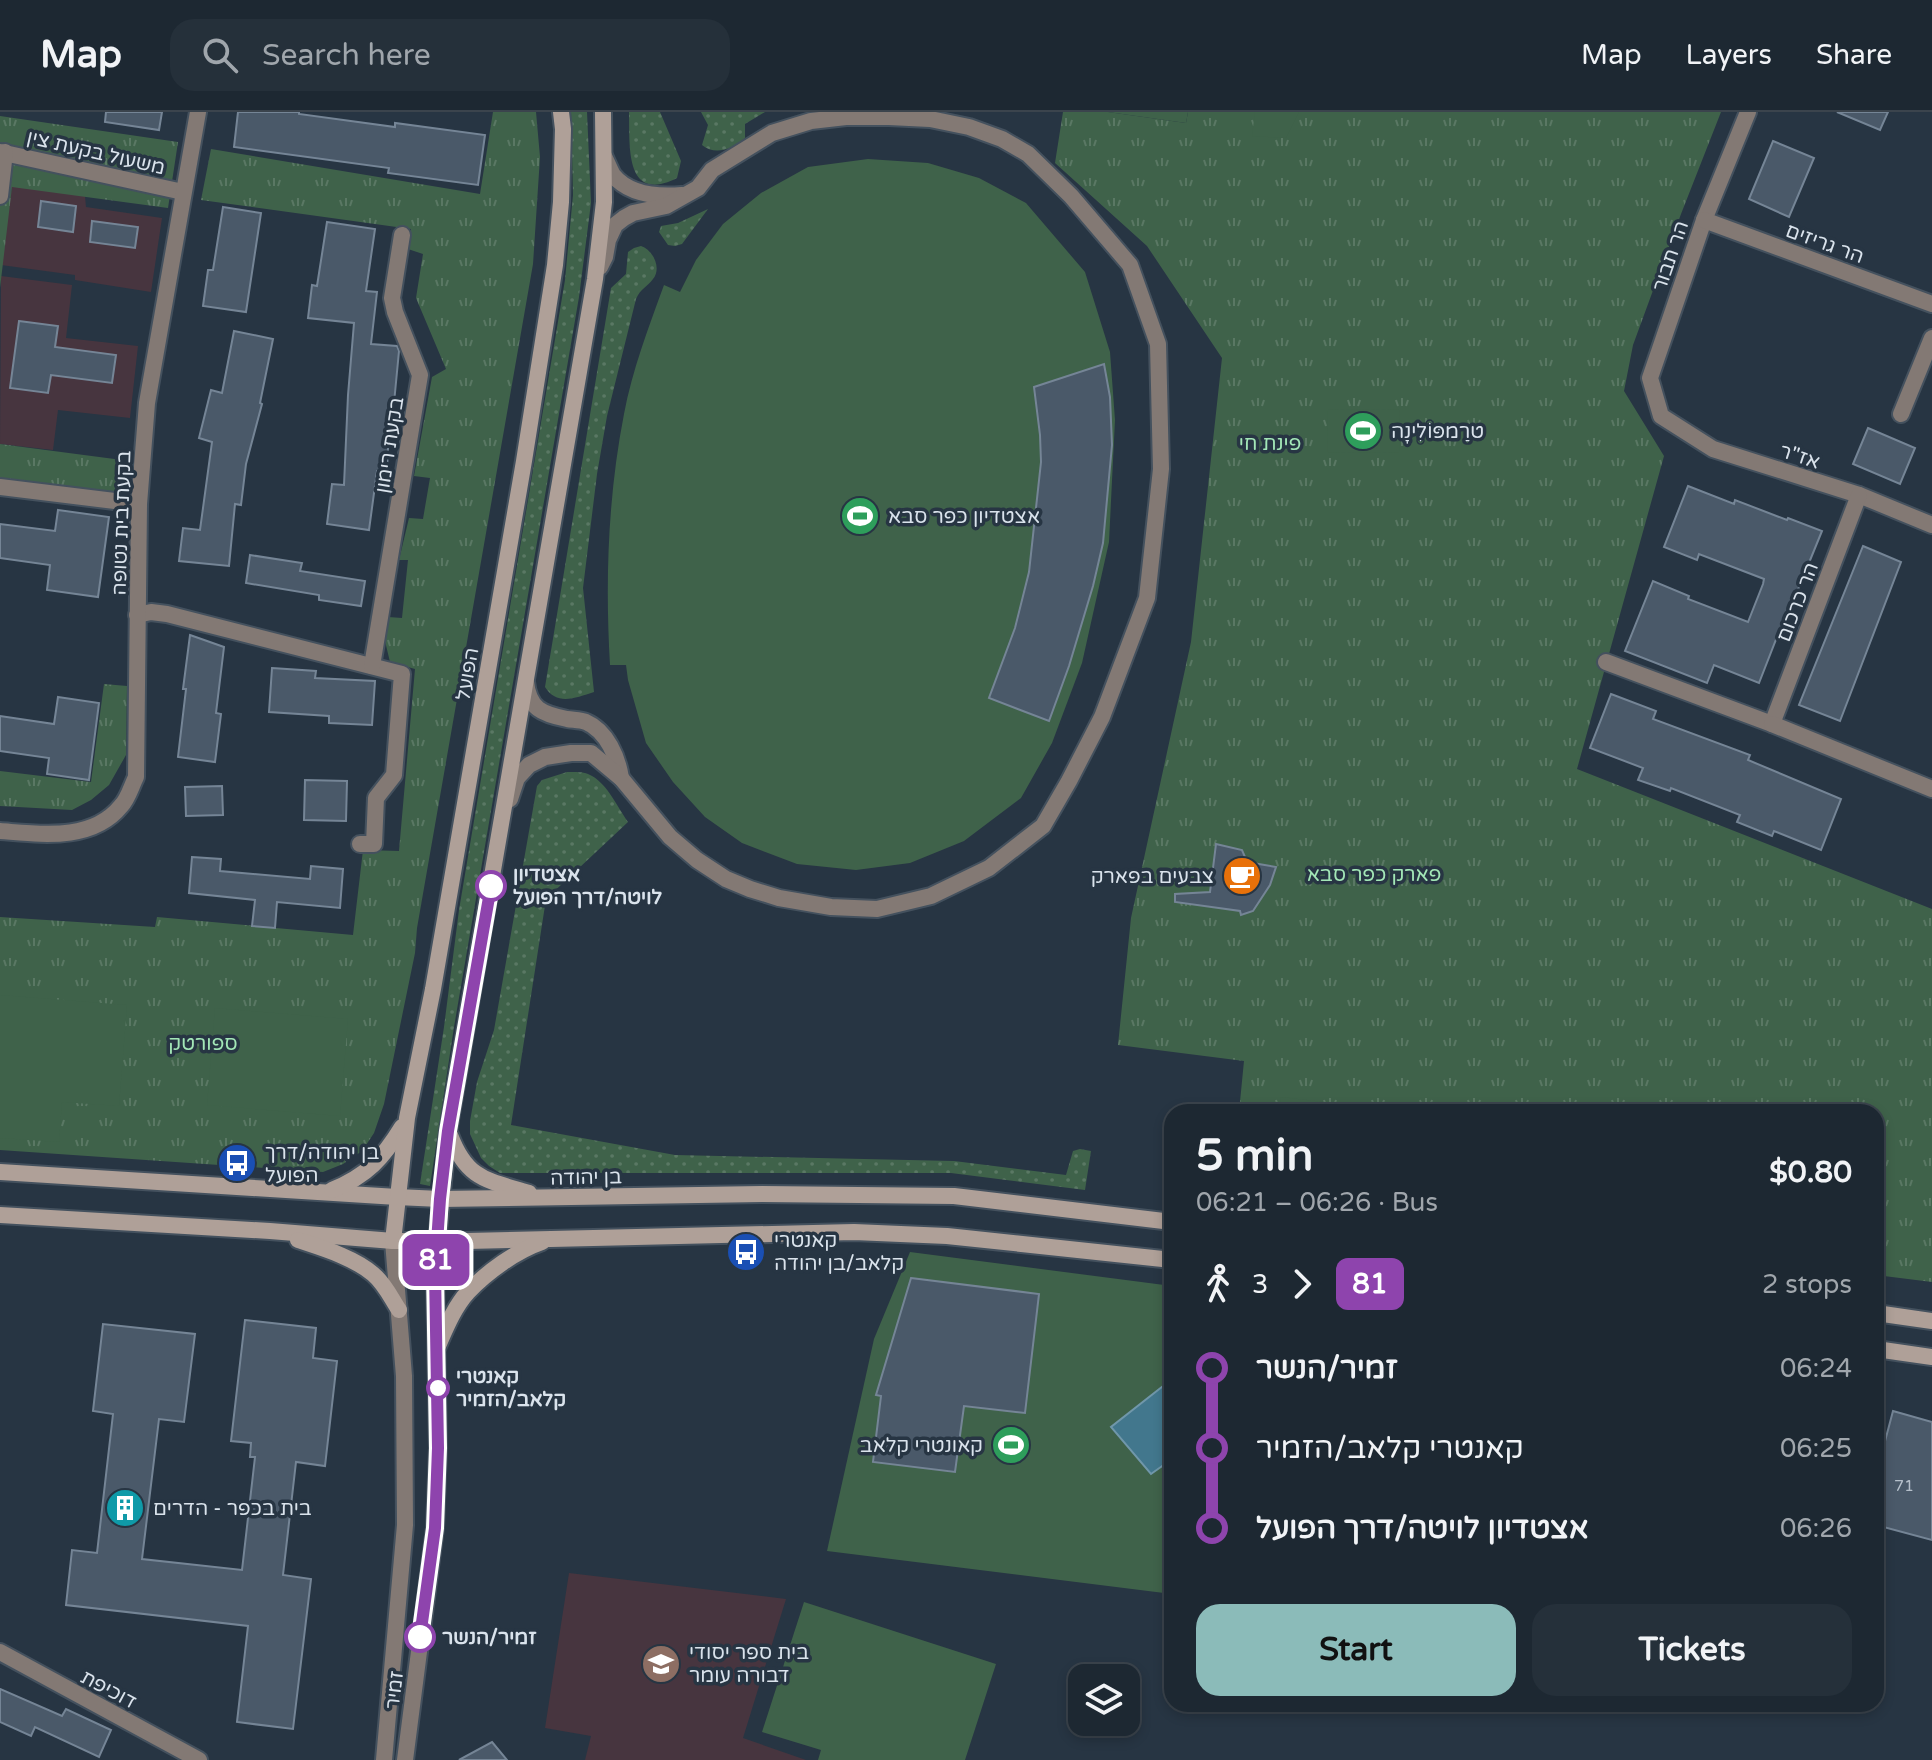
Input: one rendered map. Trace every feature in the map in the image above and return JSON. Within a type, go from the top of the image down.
[{"type":"main road","name":"הפועל","points":[[393,1241],[407,1118],[436,974],[555,265],[561,202],[561,112]]},
{"type":"main road","points":[[437,1241],[448,1131],[595,279],[604,202],[603,112]]},
{"type":"main road","points":[[326,1192],[360,1177],[379,1160],[407,1118]]},
{"type":"main road","points":[[448,1131],[466,1166],[482,1178],[546,1198]]},
{"type":"main road","name":"בן יהודה","points":[[0,1172],[440,1199],[792,1194],[954,1196],[1164,1221]]},
{"type":"main road","points":[[0,1215],[393,1241],[854,1232],[947,1236],[1164,1259]]},
{"type":"main road","points":[[270,1231],[352,1261],[373,1274],[387,1289],[399,1310]]},
{"type":"main road","points":[[437,1348],[467,1293],[512,1256],[551,1239]]},
{"type":"main road","points":[[1884,1314],[1932,1321]]},
{"type":"main road","points":[[1884,1350],[1932,1357]]},
{"type":"street","name":"בקעת בית נטופה","points":[[0,831],[48,834],[89,830],[123,805],[136,777],[139,504],[147,403],[198,112]]},
{"type":"street","name":"הר תבור","points":[[1661,416],[1650,378],[1704,220],[1748,112]]},
{"type":"street","points":[[501,824],[517,778],[529,765],[545,757],[591,753],[621,778],[670,837],[726,879],[779,898],[831,907],[877,909],[931,896],[989,868],[1043,826],[1102,717],[1147,598],[1161,469],[1158,344],[1130,265],[1071,196],[1028,154],[1002,139],[969,127],[930,119],[846,117],[811,121],[772,133],[712,170],[698,188],[687,195],[666,206],[633,213],[615,225],[595,279]]},
{"type":"street","name":"משעול בקעת צין","points":[[2,152],[183,192]]},
{"type":"street","points":[[0,196],[2,152]]},
{"type":"street","points":[[604,156],[614,175],[628,187],[656,196],[687,195]]},
{"type":"street","name":"הר גריזים","points":[[1704,220],[1932,304]]},
{"type":"street","name":"בקעת רימון","points":[[372,666],[420,375],[392,298],[402,235]]},
{"type":"street","points":[[1901,414],[1932,338]]},
{"type":"street","name":"אז\"ר","points":[[1661,416],[1713,449],[1859,495],[1932,525]]},
{"type":"street","points":[[0,487],[139,504]]},
{"type":"street","name":"הר כרכום","points":[[1772,724],[1859,495]]},
{"type":"street","points":[[137,615],[151,612],[167,614],[402,674],[394,775],[376,798],[374,844],[360,844]]},
{"type":"street","points":[[1606,662],[1772,724],[1932,789]]},
{"type":"street","points":[[526,679],[527,695],[542,712],[586,722],[598,730],[619,761],[621,778]]},
{"type":"street","name":"זמיר","points":[[384,1760],[405,1525],[404,1376],[393,1241]]},
{"type":"street","name":"זמיר","points":[[405,1760],[435,1528],[438,1448],[437,1241]]},
{"type":"street","name":"דוכיפת","points":[[0,1652],[197,1759]]},
{"type":"shaded area","points":[[12,186],[85,196],[86,207],[162,218],[151,292],[75,280],[75,275],[1,265]]},
{"type":"shaded area","points":[[1,276],[72,285],[66,338],[138,346],[130,418],[58,410],[53,450],[0,444]]},
{"type":"shaded area","name":"בית ספר יסודי דבורה עומר","points":[[569,1573],[786,1599],[743,1738],[806,1760],[585,1760],[591,1736],[545,1728]]},
{"type":"green space","name":"ספורטק","points":[[493,112],[536,112],[540,157],[533,264],[415,953],[384,1104],[374,1133],[362,1151],[343,1164],[323,1172],[0,1150],[0,917],[155,927],[157,917],[353,935],[363,850],[399,851],[415,669],[390,662],[385,641],[388,617],[402,618],[408,560],[399,560],[409,518],[423,519],[430,478],[414,476],[432,377],[446,369],[416,298],[423,254],[408,249],[411,229],[201,200],[211,149],[480,194]]},
{"type":"green space","points":[[571,112],[587,112],[591,203],[579,297],[454,1027],[430,1186],[420,1184],[459,910],[565,280],[573,195]]},
{"type":"green space","points":[[629,112],[660,112],[681,161],[677,178],[660,184],[647,184],[639,177],[631,154]]},
{"type":"green space","points":[[701,112],[765,112],[745,124],[745,138],[730,148],[718,151],[702,145],[708,125]]},
{"type":"green space","name":"פארק כפר סבא","points":[[1063,112],[1108,112],[1186,123],[1188,112],[1721,112],[1633,345],[1624,391],[1664,456],[1577,769],[1932,909],[1932,1282],[1884,1276],[1884,1104],[1240,1104],[1244,1061],[1118,1045],[1131,918],[1191,642],[1222,358],[1147,246],[1055,163]]},
{"type":"green space","points":[[1108,112],[1188,112],[1186,123]]},
{"type":"green space","points":[[1255,112],[1299,112],[1286,138],[1252,136]]},
{"type":"green space","points":[[0,116],[178,142],[168,208],[12,187],[0,288]]},
{"type":"green space","name":"אצטדיון כפר סבא","points":[[868,159],[928,163],[979,178],[1026,203],[1085,272],[1110,352],[1115,420],[1109,542],[1082,663],[1052,743],[1021,798],[964,841],[910,863],[856,870],[797,864],[742,843],[705,817],[673,782],[646,743],[626,665],[610,665],[608,570],[614,476],[627,398],[664,285],[680,292],[696,260],[723,224],[761,193],[808,167]]},
{"type":"green space","points":[[708,209],[682,244],[668,245],[659,232],[661,226],[678,223]]},
{"type":"green space","points":[[641,246],[652,255],[657,270],[636,299],[607,416],[583,588],[594,692],[561,699],[545,687],[611,288],[626,274],[628,252]]},
{"type":"green space","name":"טרַמפּוֹלִינָה","points":[[1399,409],[1400,452],[1328,453],[1327,410]]},
{"type":"green space","points":[[0,444],[122,460],[122,497],[0,486]]},
{"type":"green space","points":[[104,684],[127,686],[126,755],[109,785],[72,810],[0,806],[0,771],[91,782]]},
{"type":"green space","points":[[567,772],[586,773],[598,780],[628,822],[546,899],[511,1125],[675,1155],[954,1161],[1066,1175],[1073,1151],[1080,1149],[1091,1151],[1085,1190],[951,1173],[500,1173],[489,1166],[481,1158],[470,1134],[477,1082],[494,1030],[537,786],[542,780]]},
{"type":"green space","points":[[0,995],[127,1005],[119,1106],[62,1102],[59,1142],[0,1138]]},
{"type":"green space","points":[[215,1008],[348,1019],[340,1116],[207,1105]]},
{"type":"green space","points":[[1281,1097],[1340,1104],[1280,1104]]},
{"type":"green space","name":"קאונטרי קלאב","points":[[910,1252],[1164,1285],[1164,1593],[827,1551],[874,1339]]},
{"type":"green space","points":[[804,1602],[996,1664],[965,1760],[818,1760],[821,1750],[762,1732]]},
{"type":"water","points":[[1164,1385],[1164,1465],[1151,1474],[1111,1427]]},
{"type":"building","points":[[106,112],[162,112],[159,130],[105,122]]},
{"type":"building","points":[[238,112],[299,112],[395,127],[395,123],[485,135],[478,185],[388,173],[389,168],[234,147]]},
{"type":"building","points":[[1837,112],[1888,112],[1880,130]]},
{"type":"building","points":[[1773,141],[1814,158],[1789,217],[1749,199]]},
{"type":"building","points":[[41,201],[76,206],[73,232],[38,227]]},
{"type":"building","points":[[223,207],[261,213],[246,312],[203,306],[208,270],[213,270]]},
{"type":"building","points":[[92,221],[138,227],[135,248],[90,242]]},
{"type":"building","points":[[327,222],[375,229],[366,291],[377,292],[371,344],[397,346],[399,351],[394,403],[390,403],[387,471],[377,471],[369,530],[327,524],[332,484],[344,485],[354,323],[308,318],[312,285],[317,286]]},
{"type":"building","points":[[19,321],[58,326],[55,347],[116,355],[112,383],[51,375],[48,393],[10,388]]},
{"type":"building","points":[[234,331],[273,339],[262,404],[246,464],[241,505],[235,504],[229,566],[179,561],[183,528],[200,530],[212,442],[199,438],[211,390],[222,393]]},
{"type":"building","points":[[1104,364],[1110,397],[1112,445],[1103,543],[1069,666],[1049,721],[989,698],[1015,628],[1029,572],[1041,462],[1034,387]]},
{"type":"building","points":[[1868,428],[1915,448],[1900,484],[1853,464]]},
{"type":"building","points":[[1688,486],[1734,504],[1735,500],[1822,531],[1759,683],[1714,665],[1707,683],[1625,651],[1653,581],[1689,596],[1688,599],[1748,622],[1763,584],[1764,579],[1699,554],[1697,560],[1664,547]]},
{"type":"building","points":[[58,510],[109,517],[98,597],[47,590],[50,565],[0,558],[0,524],[55,531]]},
{"type":"building","points":[[1863,546],[1901,562],[1840,721],[1799,705]]},
{"type":"building","points":[[250,555],[302,563],[300,571],[365,581],[361,606],[319,600],[319,595],[246,583]]},
{"type":"building","points":[[190,635],[224,647],[216,713],[221,714],[215,762],[178,757]]},
{"type":"building","points":[[272,668],[316,671],[315,678],[375,681],[372,725],[329,723],[329,716],[269,712]]},
{"type":"building","points":[[1611,694],[1656,711],[1653,719],[1750,755],[1748,760],[1841,799],[1821,850],[1774,831],[1772,836],[1737,822],[1740,815],[1671,788],[1670,791],[1638,780],[1643,768],[1590,748]]},
{"type":"building","points":[[58,697],[99,703],[89,780],[47,774],[49,758],[0,751],[0,716],[54,724]]},
{"type":"building","points":[[305,780],[347,781],[346,821],[304,820]]},
{"type":"building","points":[[222,786],[223,815],[186,816],[185,787]]},
{"type":"building","name":"צבעים בפארק","points":[[1216,844],[1242,850],[1253,863],[1276,867],[1270,885],[1253,911],[1241,915],[1240,911],[1175,902],[1175,894],[1210,892]]},
{"type":"building","points":[[192,857],[221,859],[220,871],[310,879],[311,866],[343,869],[340,908],[277,902],[275,928],[252,926],[255,900],[189,893]]},
{"type":"building","points":[[911,1278],[1039,1294],[1025,1413],[964,1406],[955,1472],[873,1462],[881,1396],[876,1395]]},
{"type":"building","name":"בית בכפר - הדרים","points":[[245,1320],[316,1328],[313,1358],[337,1361],[325,1466],[296,1462],[283,1575],[311,1579],[293,1729],[237,1722],[248,1626],[66,1605],[72,1550],[97,1553],[113,1414],[93,1411],[103,1324],[195,1334],[184,1422],[159,1419],[142,1559],[242,1570],[255,1457],[250,1457],[251,1443],[231,1441]]},
{"type":"building","points":[[1893,1411],[1932,1422],[1932,1540],[1884,1527],[1884,1445]]},
{"type":"building","points":[[0,1689],[62,1716],[66,1709],[111,1730],[99,1757],[35,1727],[31,1736],[0,1722]]},
{"type":"building","points":[[492,1742],[507,1760],[459,1760]]},
{"type":"bus line","name":"81","points":[[420,1637],[435,1528],[438,1448],[435,1271],[440,1199],[448,1131],[491,886]]},
{"type":"place","name":"טרַמפּוֹלִינָה","points":[[1363,431]]},
{"type":"place","name":"אצטדיון כפר סבא","points":[[860,516]]},
{"type":"place","name":"צבעים בפארק","points":[[1242,876]]},
{"type":"place","name":"אצטדיון לויטה/דרך הפועל","points":[[491,886]]},
{"type":"place","name":"בן יהודה/דרך הפועל","points":[[237,1163]]},
{"type":"place","name":"קאנטרי קלאב/בן יהודה","points":[[746,1252]]},
{"type":"place","name":"קאנטרי קלאב/הזמיר","points":[[438,1388]]},
{"type":"place","name":"קאונטרי קלאב","points":[[1011,1445]]},
{"type":"place","name":"בית בכפר - הדרים","points":[[125,1508]]},
{"type":"place","name":"זמיר/הנשר","points":[[420,1637]]},
{"type":"place","name":"בית ספר יסודי דבורה עומר","points":[[661,1664]]},
{"type":"park label","name":"פינת חי","points":[[1270,443]]}]
